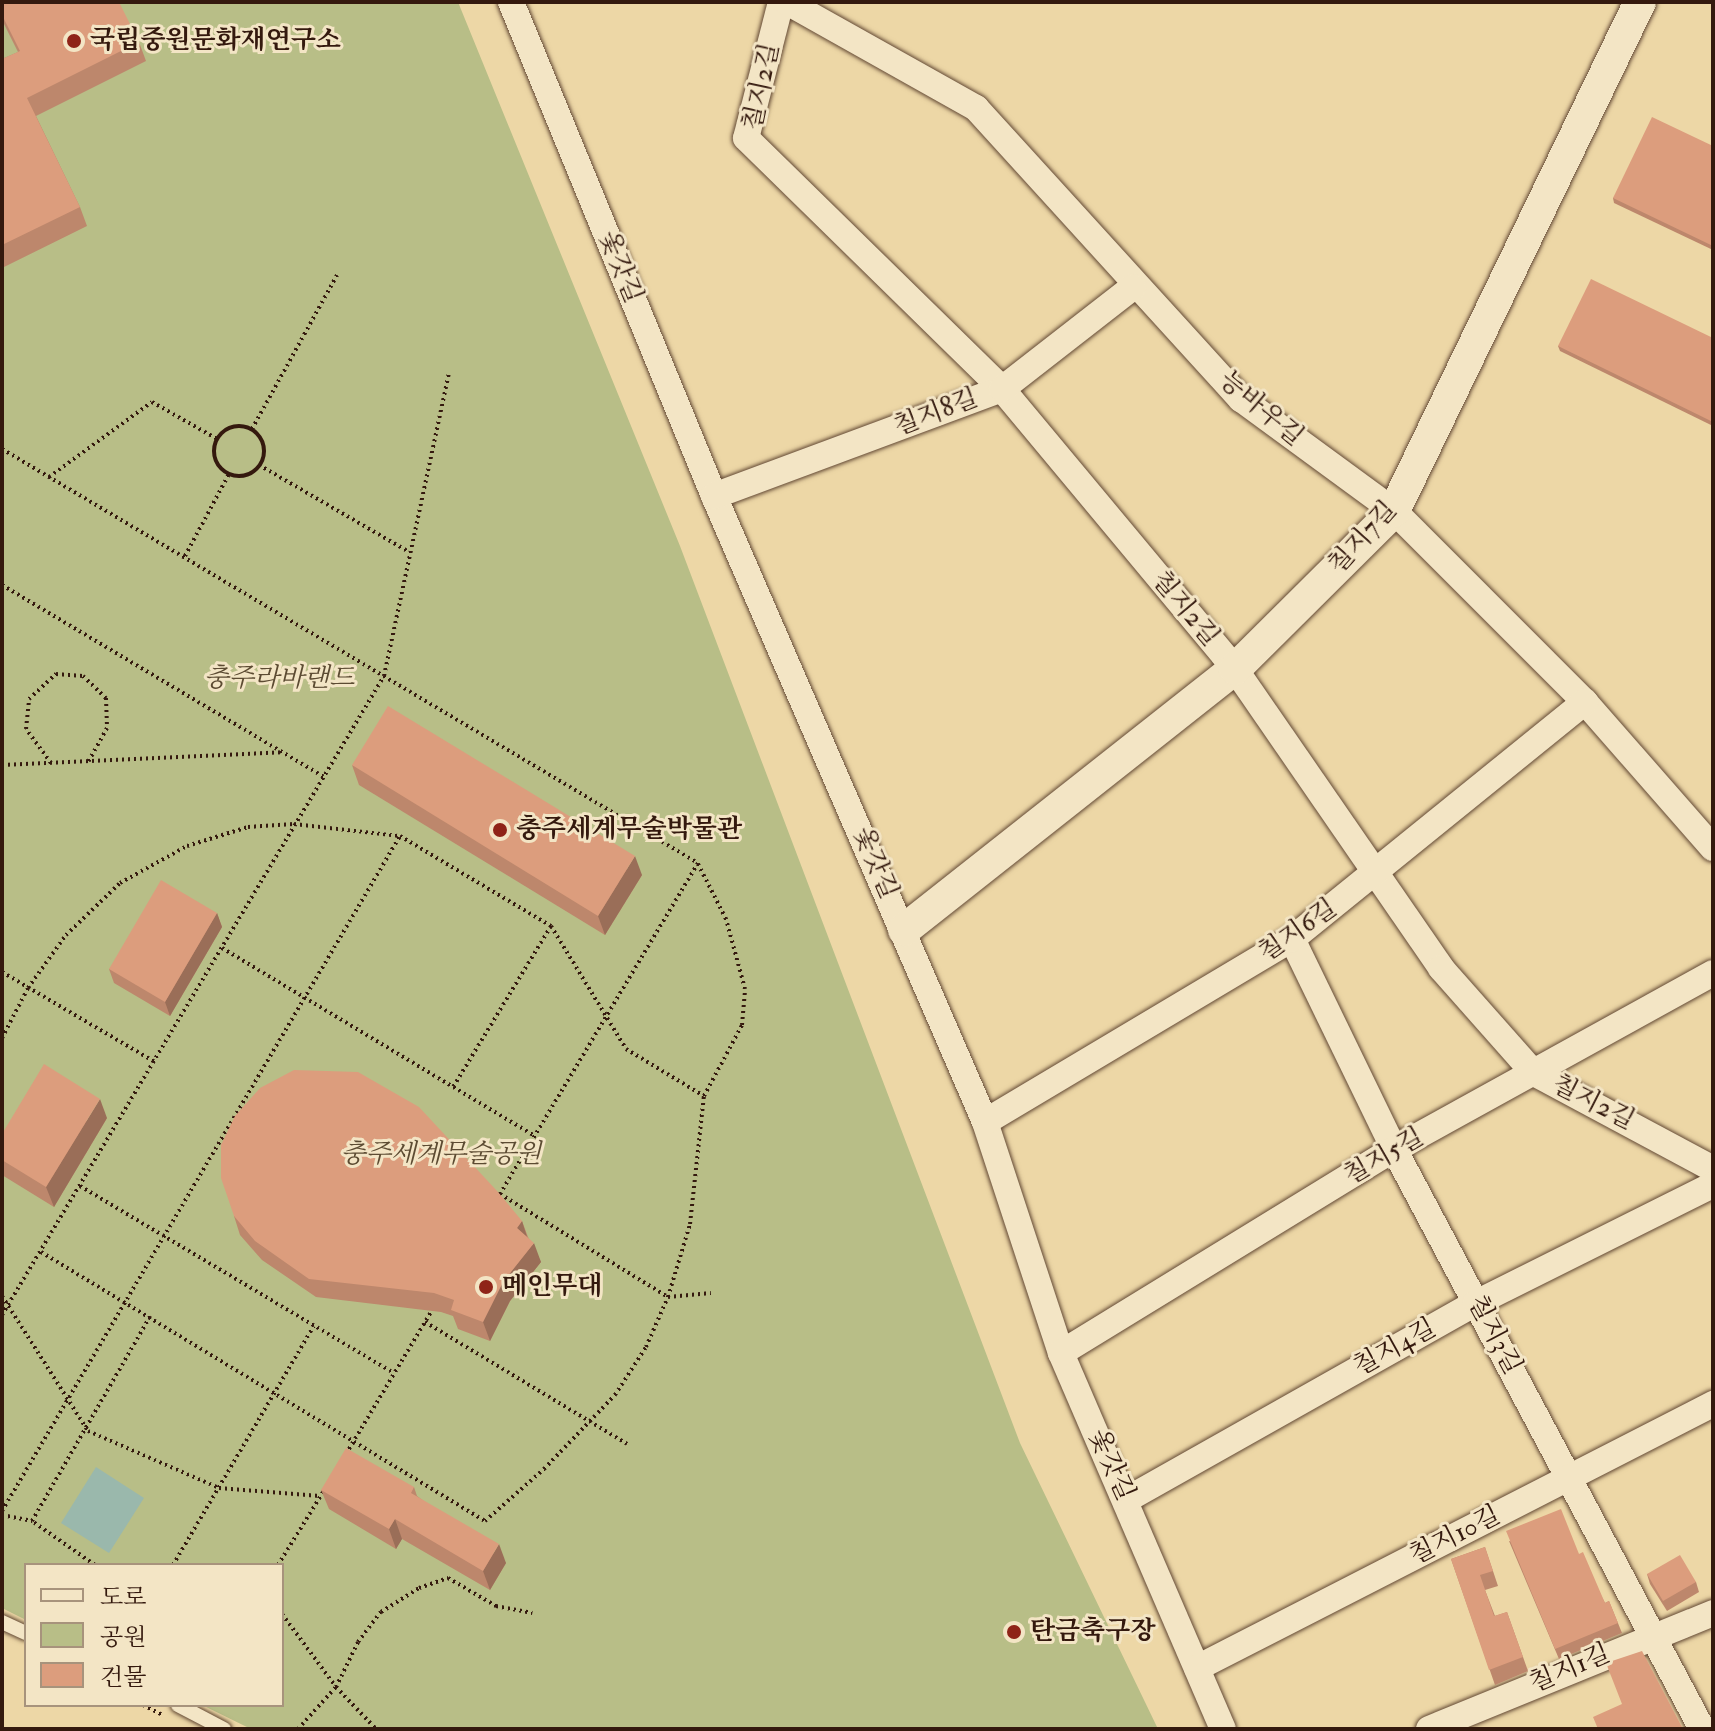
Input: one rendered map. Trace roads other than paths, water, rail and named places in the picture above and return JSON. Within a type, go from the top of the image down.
[{"type":"street","name":"옻갓길","points":[[511,2],[714,496],[985,1122],[1061,1353],[1223,1729]]},
{"type":"street","name":"능바우길","points":[[784,2],[976,108],[1133,287],[1241,399],[1394,511],[1585,702],[1713,848]]},
{"type":"street","name":"칠지2길","points":[[784,2],[746,138],[1002,389],[1235,669],[1441,968],[1534,1073],[1713,1169]]},
{"type":"street","name":"칠지7길","points":[[904,930],[1235,669],[1394,511],[1640,2]]},
{"type":"street","name":"칠지8길","points":[[714,496],[1002,389],[1133,287]]},
{"type":"street","name":"칠지6길","points":[[985,1122],[1292,939],[1376,875],[1585,702]]},
{"type":"street","name":"칠지3길","points":[[1292,939],[1394,1149],[1702,1729]]},
{"type":"street","name":"칠지5길","points":[[1061,1353],[1394,1149],[1713,973]]},
{"type":"street","name":"칠지4길","points":[[1126,1500],[1476,1303],[1713,1185]]},
{"type":"street","name":"칠지10길","points":[[1197,1668],[1713,1404]]},
{"type":"street","name":"칠지1길","points":[[1429,1729],[1652,1635],[1713,1613]]},
{"type":"lane","points":[[2,1622],[24,1632]]},
{"type":"lane","points":[[182,1707],[224,1729]]},
{"type":"place","name":"국립중원문화재연구소","points":[[74,41]]},
{"type":"place","name":"충주세계무술박물관","points":[[500,830]]},
{"type":"place","name":"메인무대","points":[[486,1287]]},
{"type":"place","name":"탄금축구장","points":[[1014,1632]]},
{"type":"park label","name":"충주라바랜드","points":[[279,679]]},
{"type":"park label","name":"충주세계무술공원","points":[[441,1155]]}]
